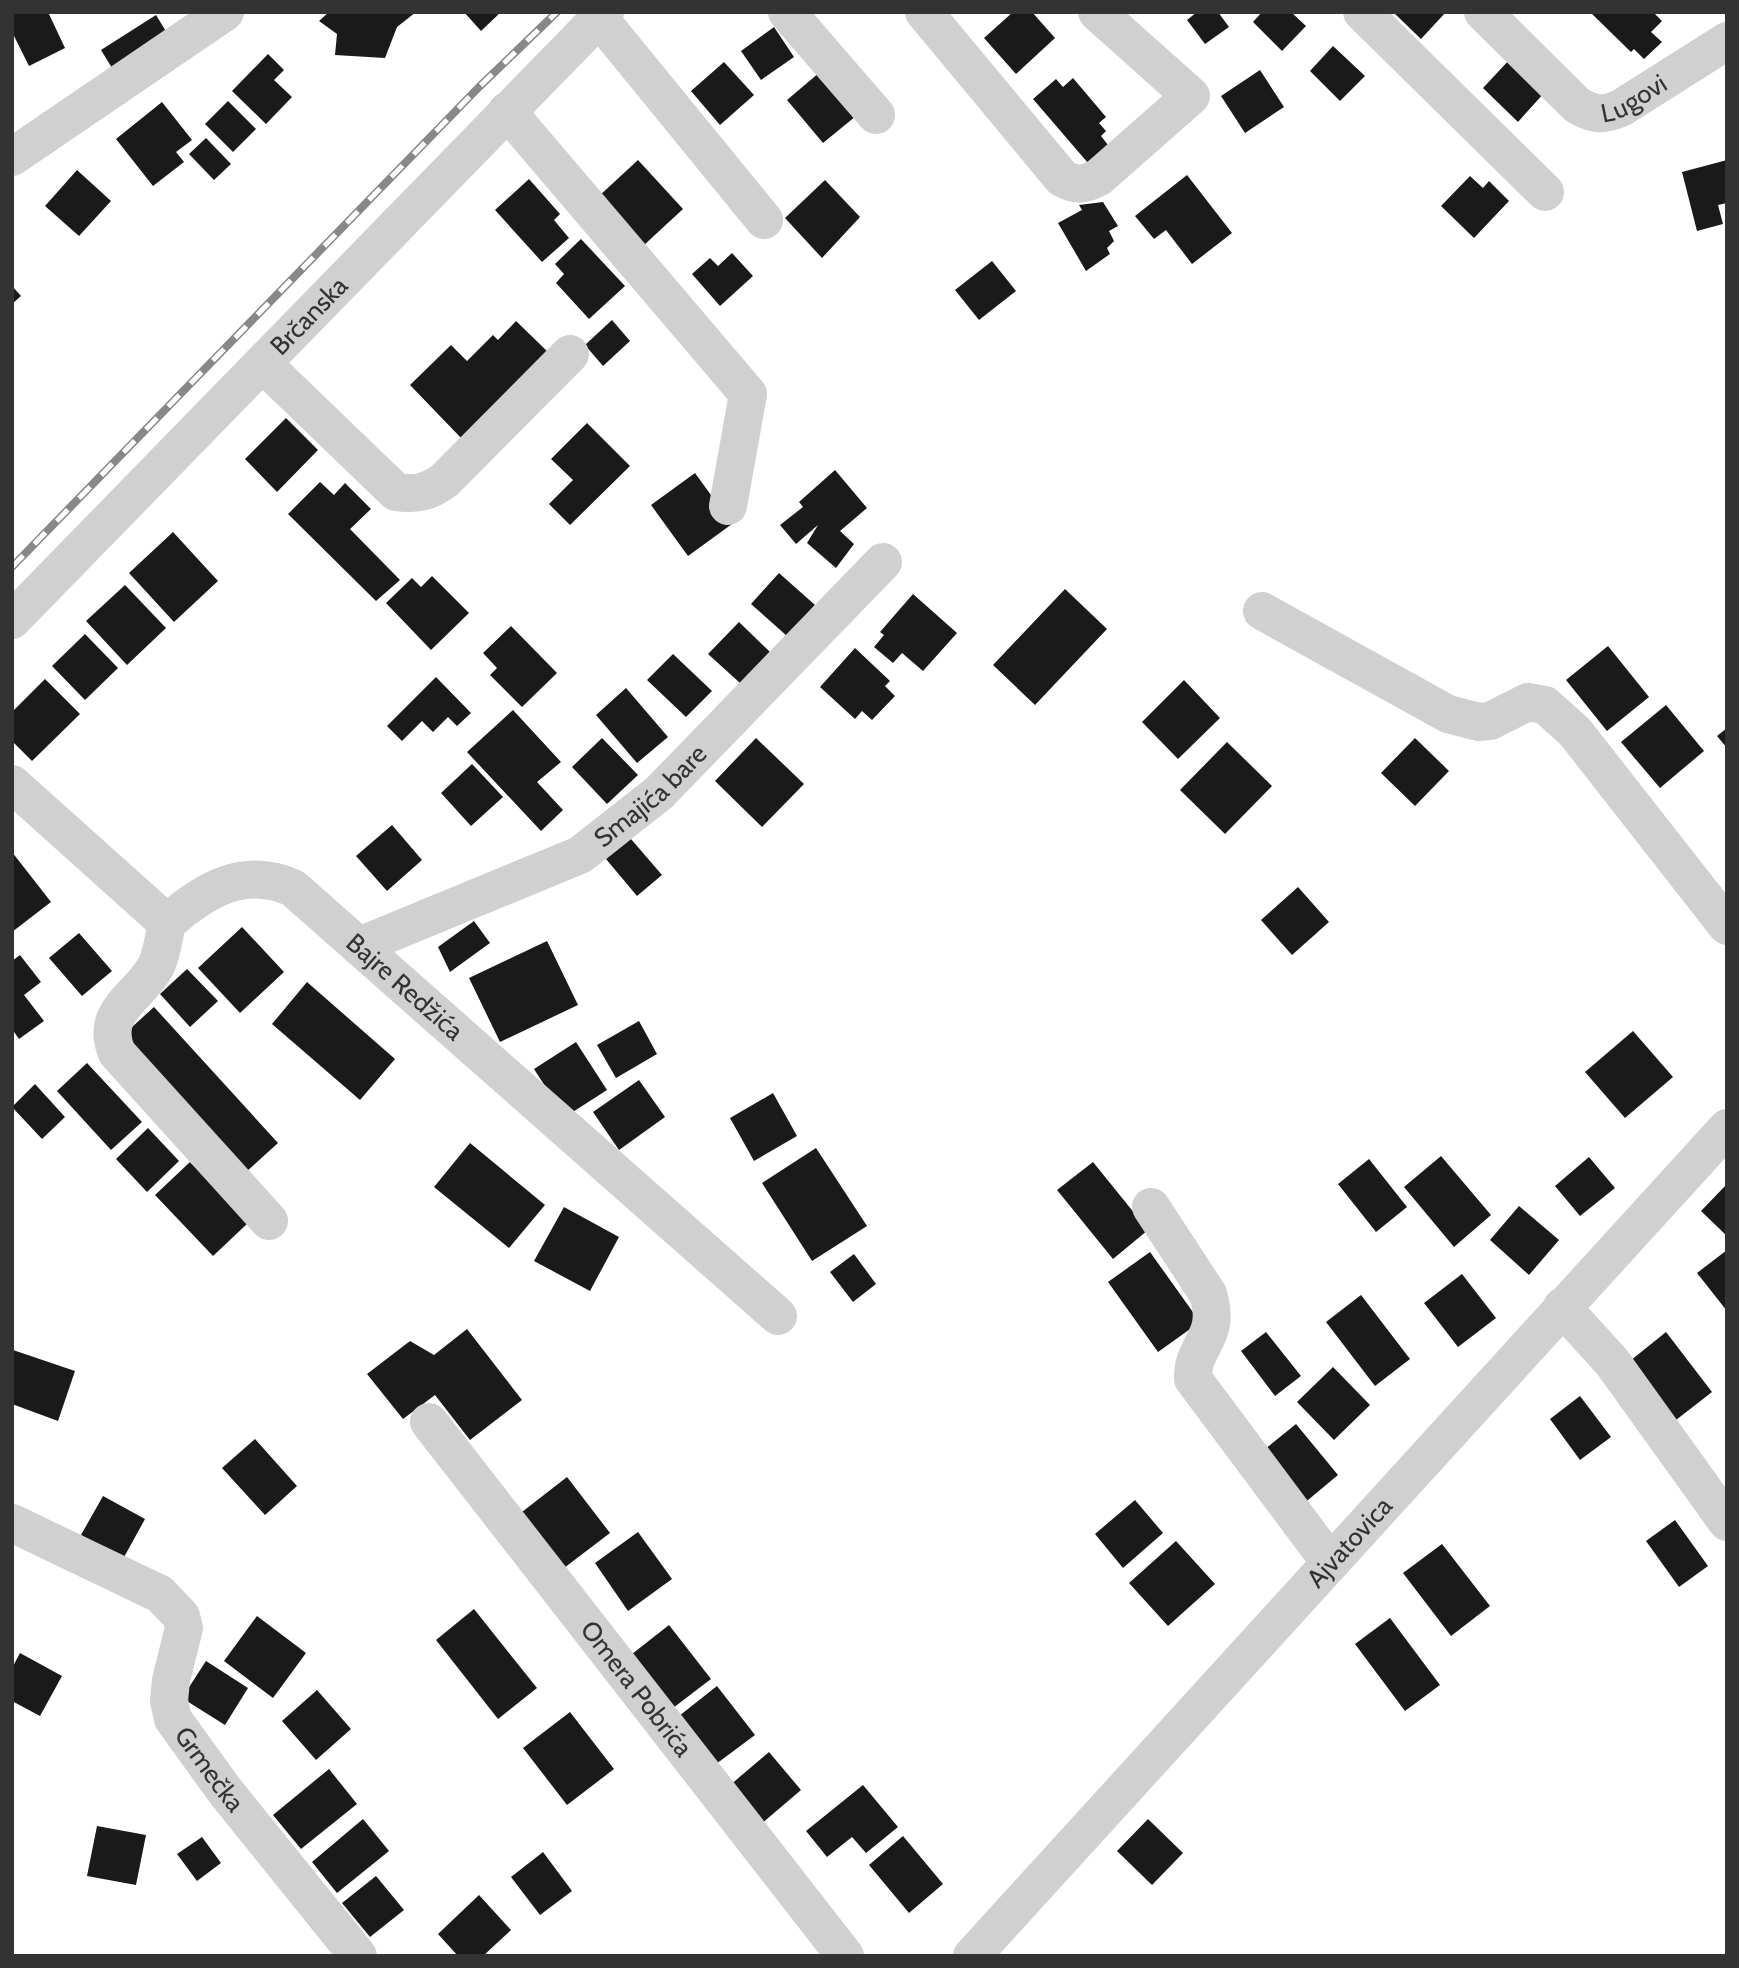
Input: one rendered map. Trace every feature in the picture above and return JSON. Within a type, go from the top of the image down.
[{"type":"street","points":[[12,158],[225,12]]},
{"type":"street","points":[[787,12],[876,115]]},
{"type":"street","points":[[924,12],[1062,178],[1073,184],[1086,184],[1099,177],[1191,96],[1097,12]]},
{"type":"street","points":[[1362,12],[1545,192]]},
{"type":"street","name":"Lugovi","points":[[1483,12],[1577,105],[1590,113],[1606,115],[1727,41]]},
{"type":"street","points":[[602,15],[764,220]]},
{"type":"street","name":"Brčanska","points":[[12,620],[264,365],[602,15]]},
{"type":"street","points":[[507,111],[748,394],[728,506]]},
{"type":"street","points":[[264,365],[396,492],[413,495],[445,480],[570,354]]},
{"type":"street","name":"Smajića bare","points":[[359,946],[580,855],[659,793],[883,562]]},
{"type":"street","points":[[1262,611],[1448,714],[1479,722],[1490,721],[1528,702],[1545,705],[1575,732],[1727,926]]},
{"type":"street","points":[[12,785],[167,923],[157,965],[110,1024],[111,1039],[117,1053],[269,1221]]},
{"type":"street","name":"Bajre Redžića","points":[[167,923],[188,905],[220,887],[253,878],[273,879],[293,888],[778,1316]]},
{"type":"street","name":"Ajvatovica","points":[[972,1956],[1329,1561],[1727,1128]]},
{"type":"street","points":[[1151,1208],[1208,1294],[1212,1307],[1211,1333],[1195,1360],[1193,1378],[1329,1561]]},
{"type":"street","points":[[1562,1307],[1612,1362],[1727,1522]]},
{"type":"street","name":"Omera Pobrića","points":[[429,1422],[845,1956]]},
{"type":"street","name":"Grmečka","points":[[12,1523],[160,1594],[173,1605],[181,1616],[184,1628],[171,1680],[169,1701],[173,1719],[225,1791],[358,1956]]},
{"type":"building","points":[[48,12],[65,48],[29,66],[12,32],[12,14]]},
{"type":"building","points":[[329,12],[416,12],[397,27],[385,58],[335,55],[337,34],[319,21]]},
{"type":"building","points":[[464,12],[501,12],[481,31]]},
{"type":"building","points":[[1013,12],[1032,12],[1055,38],[1016,74],[984,38]]},
{"type":"building","points":[[1197,12],[1218,12],[1229,27],[1205,44],[1187,20]]},
{"type":"building","points":[[1262,12],[1291,12],[1306,26],[1282,51],[1253,22]]},
{"type":"building","points":[[1393,12],[1446,12],[1421,39]]},
{"type":"building","points":[[1590,12],[1653,12],[1662,21],[1651,32],[1662,42],[1644,59],[1634,49],[1631,52]]},
{"type":"building","points":[[156,15],[167,33],[112,68],[101,50]]},
{"type":"building","points":[[774,27],[794,57],[761,80],[741,51]]},
{"type":"building","points":[[1333,46],[1365,76],[1340,101],[1310,71]]},
{"type":"building","points":[[268,54],[284,70],[274,80],[292,97],[266,124],[232,91]]},
{"type":"building","points":[[1510,59],[1545,92],[1518,122],[1483,88]]},
{"type":"building","points":[[724,62],[754,95],[720,125],[691,91]]},
{"type":"building","points":[[1260,70],[1284,107],[1245,133],[1221,96]]},
{"type":"building","points":[[820,72],[856,116],[823,143],[787,100]]},
{"type":"building","points":[[1073,78],[1106,117],[1099,123],[1106,131],[1101,136],[1108,145],[1088,163],[1033,99],[1056,79],[1063,87]]},
{"type":"building","points":[[228,101],[256,129],[233,152],[205,124]]},
{"type":"building","points":[[162,102],[192,140],[176,152],[184,162],[153,186],[116,139]]},
{"type":"building","points":[[206,138],[231,164],[214,180],[189,154]]},
{"type":"building","points":[[638,160],[683,209],[643,246],[598,197]]},
{"type":"building","points":[[1727,160],[1727,203],[1718,205],[1723,224],[1697,231],[1682,172]]},
{"type":"building","points":[[77,170],[111,201],[79,236],[45,206]]},
{"type":"building","points":[[1187,175],[1232,233],[1192,264],[1166,230],[1154,239],[1135,216]]},
{"type":"building","points":[[1470,176],[1483,188],[1489,181],[1509,201],[1474,238],[1441,206]]},
{"type":"building","points":[[529,179],[560,214],[554,220],[569,238],[542,262],[495,210]]},
{"type":"building","points":[[825,180],[860,217],[822,258],[785,218]]},
{"type":"building","points":[[1103,202],[1118,226],[1109,231],[1114,241],[1107,248],[1110,254],[1086,271],[1058,223],[1082,210],[1079,205]]},
{"type":"building","points":[[581,239],[625,286],[589,319],[556,283],[564,274],[555,264]]},
{"type":"building","points":[[732,253],[753,276],[720,306],[692,274],[710,258],[718,266]]},
{"type":"building","points":[[992,261],[1016,291],[979,320],[955,290]]},
{"type":"building","points":[[12,286],[21,296],[12,304]]},
{"type":"building","points":[[612,320],[630,341],[603,366],[585,345]]},
{"type":"building","points":[[516,321],[548,352],[463,440],[410,385],[451,345],[467,361],[493,335],[498,340]]},
{"type":"building","points":[[286,418],[318,450],[277,492],[245,459]]},
{"type":"building","points":[[587,423],[630,466],[570,525],[549,504],[573,480],[551,459]]},
{"type":"building","points":[[835,470],[867,508],[840,531],[854,544],[836,568],[807,543],[818,525],[796,544],[780,525],[803,507],[799,502]]},
{"type":"building","points":[[695,473],[732,524],[688,556],[651,505]]},
{"type":"building","points":[[320,482],[334,495],[345,483],[371,509],[350,529],[400,580],[376,601],[288,514]]},
{"type":"building","points":[[173,532],[218,581],[174,622],[129,573]]},
{"type":"building","points":[[779,573],[815,605],[787,636],[751,604]]},
{"type":"building","points":[[432,576],[469,613],[431,650],[386,603],[412,578],[421,587]]},
{"type":"building","points":[[125,585],[166,628],[127,665],[86,621]]},
{"type":"building","points":[[1065,589],[1107,629],[1035,705],[993,665]]},
{"type":"building","points":[[913,594],[957,633],[923,671],[902,653],[893,663],[874,647],[884,635],[880,632]]},
{"type":"building","points":[[739,622],[770,652],[740,683],[708,654]]},
{"type":"building","points":[[511,626],[557,673],[522,707],[490,675],[497,668],[483,653]]},
{"type":"building","points":[[85,634],[118,668],[85,700],[52,666]]},
{"type":"building","points":[[1608,646],[1649,697],[1607,731],[1566,680]]},
{"type":"building","points":[[855,648],[890,681],[885,686],[895,696],[872,720],[862,711],[855,719],[820,687]]},
{"type":"building","points":[[673,654],[712,691],[686,717],[647,680]]},
{"type":"building","points":[[436,677],[471,713],[457,726],[448,717],[433,732],[422,721],[402,741],[387,726]]},
{"type":"building","points":[[45,679],[80,714],[32,761],[12,741],[12,712]]},
{"type":"building","points":[[1184,680],[1220,718],[1178,759],[1142,722]]},
{"type":"building","points":[[626,688],[668,737],[637,763],[596,715]]},
{"type":"building","points":[[1666,705],[1704,751],[1660,788],[1621,742]]},
{"type":"building","points":[[513,710],[561,762],[537,782],[563,810],[541,831],[467,752]]},
{"type":"building","points":[[1727,728],[1727,748],[1717,736]]},
{"type":"building","points":[[602,738],[638,775],[607,804],[572,767]]},
{"type":"building","points":[[756,738],[804,784],[762,827],[715,781]]},
{"type":"building","points":[[1415,738],[1449,771],[1415,806],[1381,773]]},
{"type":"building","points":[[1227,742],[1272,786],[1225,834],[1180,790]]},
{"type":"building","points":[[472,764],[503,797],[471,826],[441,793]]},
{"type":"building","points":[[392,825],[422,860],[387,891],[356,856]]},
{"type":"building","points":[[631,839],[662,875],[637,896],[606,859]]},
{"type":"building","points":[[12,852],[51,902],[12,932]]},
{"type":"building","points":[[1298,887],[1329,922],[1292,955],[1261,920]]},
{"type":"building","points":[[474,921],[490,943],[450,972],[438,947]]},
{"type":"building","points":[[242,927],[284,972],[240,1013],[198,968]]},
{"type":"building","points":[[79,933],[112,971],[82,996],[49,958]]},
{"type":"building","points":[[547,941],[578,1005],[500,1042],[469,978]]},
{"type":"building","points":[[20,955],[41,982],[24,995],[44,1021],[19,1039],[12,1029],[12,961]]},
{"type":"building","points":[[187,969],[218,1001],[190,1027],[160,994]]},
{"type":"building","points":[[307,982],[395,1059],[360,1100],[272,1024]]},
{"type":"building","points":[[154,1007],[278,1143],[245,1173],[121,1037]]},
{"type":"building","points":[[639,1021],[657,1054],[616,1078],[597,1045]]},
{"type":"building","points":[[1633,1031],[1673,1077],[1625,1118],[1585,1072]]},
{"type":"building","points":[[576,1042],[607,1090],[565,1117],[534,1069]]},
{"type":"building","points":[[87,1063],[142,1122],[111,1150],[57,1091]]},
{"type":"building","points":[[639,1080],[665,1117],[619,1150],[593,1112]]},
{"type":"building","points":[[35,1084],[65,1117],[42,1139],[12,1107]]},
{"type":"building","points":[[773,1093],[797,1136],[754,1161],[730,1118]]},
{"type":"building","points":[[148,1128],[179,1161],[147,1192],[116,1159]]},
{"type":"building","points":[[470,1143],[545,1205],[509,1248],[434,1187]]},
{"type":"building","points":[[816,1148],[867,1226],[812,1261],[762,1183]]},
{"type":"building","points":[[1441,1156],[1491,1215],[1454,1247],[1404,1187]]},
{"type":"building","points":[[1589,1157],[1615,1188],[1580,1216],[1555,1186]]},
{"type":"building","points":[[1369,1159],[1407,1207],[1376,1232],[1338,1184]]},
{"type":"building","points":[[190,1162],[248,1223],[213,1256],[155,1195]]},
{"type":"building","points":[[1093,1162],[1148,1230],[1113,1259],[1057,1190]]},
{"type":"building","points":[[1727,1184],[1727,1236],[1701,1211]]},
{"type":"building","points":[[1519,1206],[1559,1240],[1529,1275],[1490,1240]]},
{"type":"building","points":[[564,1207],[619,1237],[590,1291],[534,1261]]},
{"type":"building","points":[[1727,1250],[1727,1311],[1697,1273]]},
{"type":"building","points":[[1150,1252],[1200,1322],[1158,1352],[1108,1282]]},
{"type":"building","points":[[854,1254],[876,1284],[853,1302],[830,1272]]},
{"type":"building","points":[[1462,1274],[1496,1318],[1458,1347],[1424,1303]]},
{"type":"building","points":[[1361,1295],[1410,1359],[1375,1386],[1326,1322]]},
{"type":"building","points":[[467,1329],[522,1400],[470,1440],[435,1395],[403,1419],[367,1374],[410,1341],[434,1355]]},
{"type":"building","points":[[1266,1332],[1301,1376],[1275,1396],[1241,1351]]},
{"type":"building","points":[[1666,1332],[1712,1392],[1676,1420],[1630,1361]]},
{"type":"building","points":[[13,1350],[75,1371],[58,1421],[12,1404]]},
{"type":"building","points":[[1333,1367],[1370,1405],[1334,1440],[1297,1402]]},
{"type":"building","points":[[1580,1396],[1611,1437],[1580,1460],[1550,1419]]},
{"type":"building","points":[[1296,1424],[1338,1475],[1302,1505],[1259,1454]]},
{"type":"building","points":[[255,1439],[297,1486],[265,1515],[222,1468]]},
{"type":"building","points":[[567,1477],[610,1533],[564,1568],[522,1512]]},
{"type":"building","points":[[103,1496],[145,1519],[123,1559],[81,1535]]},
{"type":"building","points":[[1135,1500],[1163,1533],[1123,1568],[1095,1534]]},
{"type":"building","points":[[1675,1520],[1708,1566],[1679,1587],[1646,1541]]},
{"type":"building","points":[[638,1532],[672,1579],[628,1611],[595,1563]]},
{"type":"building","points":[[1176,1541],[1215,1584],[1168,1626],[1129,1583]]},
{"type":"building","points":[[1442,1544],[1490,1606],[1451,1636],[1403,1573]]},
{"type":"building","points":[[474,1609],[537,1688],[498,1719],[436,1640]]},
{"type":"building","points":[[257,1616],[306,1653],[273,1698],[224,1661]]},
{"type":"building","points":[[1390,1618],[1440,1685],[1405,1711],[1355,1644]]},
{"type":"building","points":[[669,1625],[711,1679],[673,1708],[632,1654]]},
{"type":"building","points":[[20,1653],[62,1676],[40,1716],[12,1701],[12,1668]]},
{"type":"building","points":[[206,1661],[248,1688],[225,1725],[182,1698]]},
{"type":"building","points":[[717,1686],[755,1735],[716,1764],[679,1716]]},
{"type":"building","points":[[317,1690],[351,1729],[316,1760],[282,1721]]},
{"type":"building","points":[[570,1712],[614,1769],[567,1805],[523,1748]]},
{"type":"building","points":[[769,1752],[801,1790],[761,1824],[729,1786]]},
{"type":"building","points":[[329,1769],[357,1804],[301,1849],[273,1815]]},
{"type":"building","points":[[863,1785],[898,1827],[866,1853],[852,1837],[827,1857],[806,1831]]},
{"type":"building","points":[[363,1819],[389,1851],[337,1893],[312,1862]]},
{"type":"building","points":[[1148,1819],[1183,1853],[1152,1885],[1117,1851]]},
{"type":"building","points":[[97,1826],[146,1835],[136,1885],[87,1876]]},
{"type":"building","points":[[903,1836],[943,1884],[909,1913],[869,1865]]},
{"type":"building","points":[[202,1837],[221,1863],[197,1881],[177,1854]]},
{"type":"building","points":[[543,1852],[572,1891],[540,1915],[511,1877]]},
{"type":"building","points":[[376,1876],[404,1910],[370,1937],[342,1903]]},
{"type":"building","points":[[479,1895],[511,1930],[483,1956],[458,1956],[438,1934]]},
{"type":"railway","points":[[12,567],[479,87],[557,12]]}]
